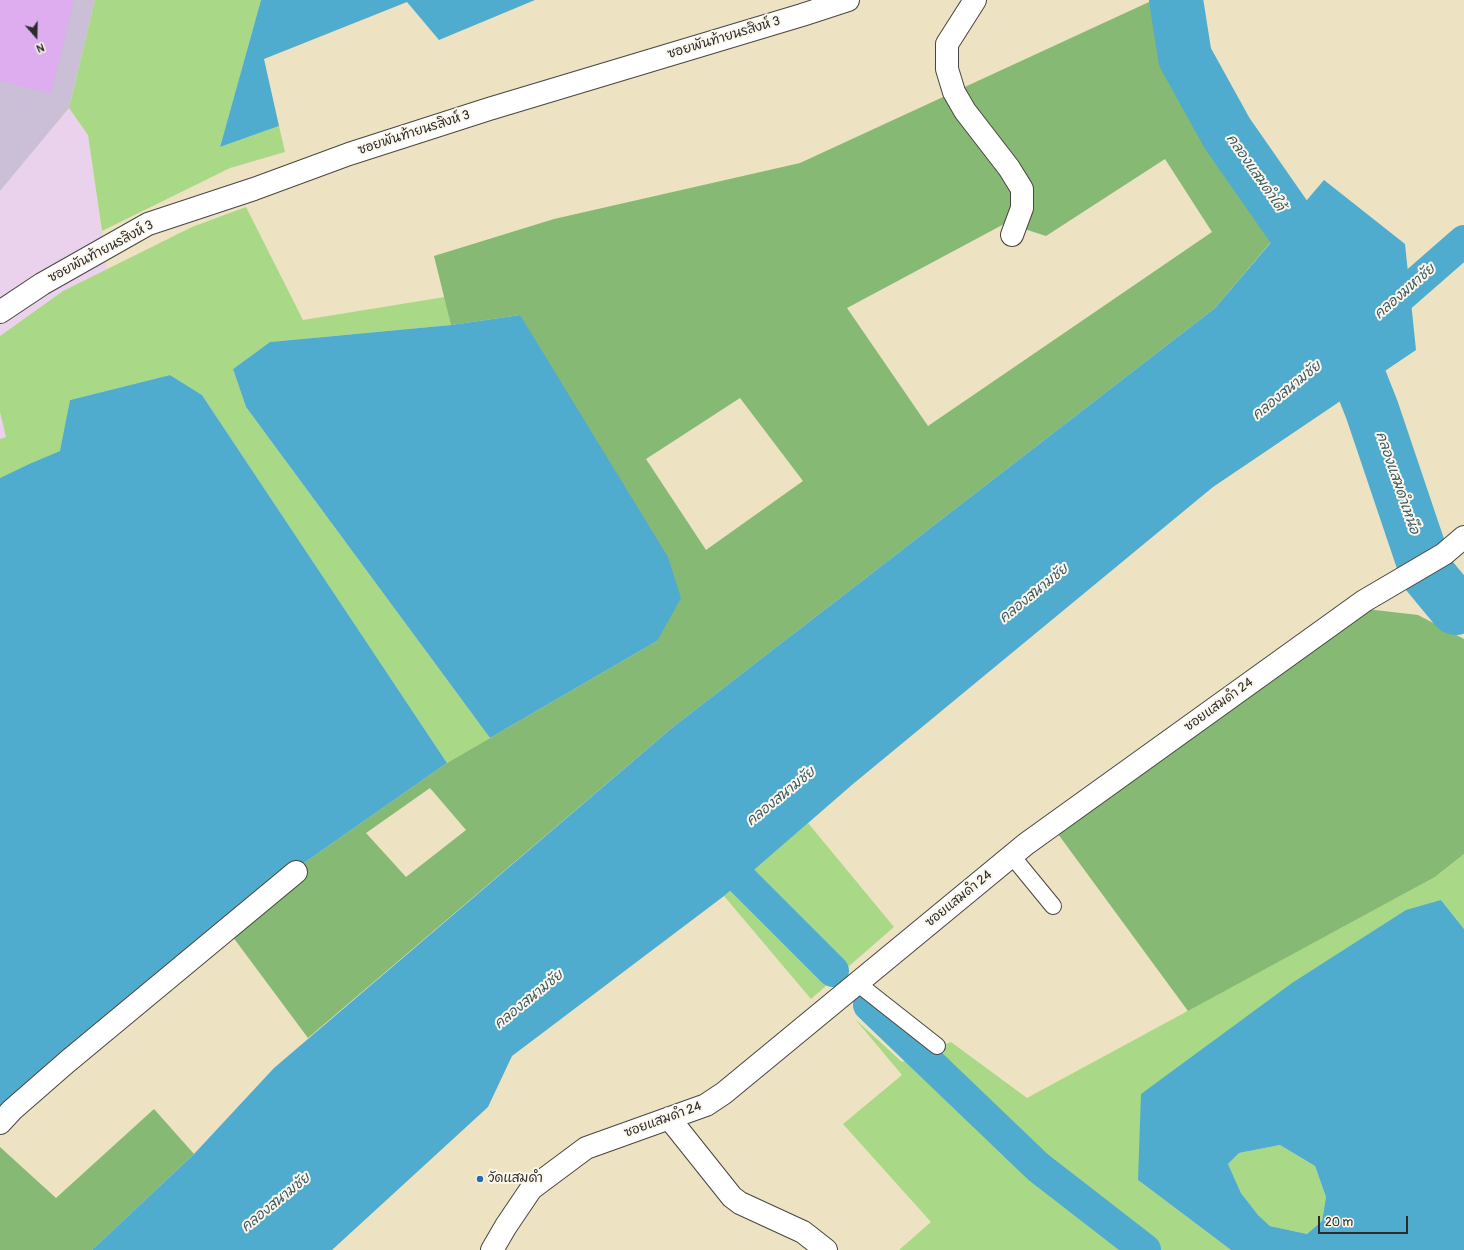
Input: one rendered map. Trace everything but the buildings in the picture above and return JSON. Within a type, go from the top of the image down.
[{"type":"street","name":"ซอยพันท้ายนรสิงห์ 3","points":[[0,312],[42,284],[148,224],[254,189],[349,154],[489,109],[848,0]]},
{"type":"street","points":[[975,0],[947,44],[947,69],[954,92],[965,111],[1009,168],[1022,189],[1022,208],[1012,235]]},
{"type":"street","name":"ซอยแสมดำ 24","points":[[492,1250],[531,1189],[586,1148],[706,1105],[724,1092],[1012,856],[1364,601],[1444,554],[1464,537]]},
{"type":"street","points":[[0,1123],[12,1110],[67,1062],[296,872]]},
{"type":"street","points":[[670,1118],[732,1197],[740,1203],[803,1232],[826,1250]]},
{"type":"lane","points":[[1012,856],[1053,906]]},
{"type":"lane","points":[[857,983],[937,1046]]},
{"type":"shaded area","points":[[0,0],[95,0],[69,108],[0,191]]},
{"type":"shaded area","points":[[69,108],[88,134],[107,270],[63,291],[0,336],[0,191]]},
{"type":"shaded area","points":[[0,412],[6,437],[0,439]]},
{"type":"green space","points":[[95,0],[261,0],[220,147],[279,126],[285,152],[230,168],[102,231],[88,135],[69,108]]},
{"type":"green space","points":[[1149,2],[1193,124],[1275,237],[1215,308],[673,727],[308,1038],[221,921],[447,763],[657,641],[520,315],[451,325],[434,256],[554,219],[800,163]],"holes":[[[1165,159],[1212,232],[928,426],[847,308],[1006,223],[1046,236]],[[740,398],[803,481],[706,550],[646,459]],[[430,788],[466,830],[406,877],[366,833]]]},
{"type":"green space","points":[[246,207],[303,320],[445,297],[451,325],[270,342],[233,369],[246,407],[490,738],[447,763],[202,395],[170,375],[70,400],[61,451],[0,478],[0,439],[6,437],[0,412],[0,336],[63,291],[192,227]]},
{"type":"green space","points":[[1366,609],[1418,615],[1464,639],[1464,854],[1435,877],[1188,1011],[1058,834]]},
{"type":"green space","points":[[808,823],[894,927],[811,999],[724,896]]},
{"type":"green space","points":[[1464,854],[1464,929],[1441,900],[1138,1180],[1231,1250],[899,1250],[931,1222],[843,1124],[902,1075],[855,1019],[902,1062],[951,1042],[1027,1098],[1435,877]]},
{"type":"green space","points":[[154,1109],[194,1154],[92,1250],[0,1250],[0,1147],[56,1198]]},
{"type":"green space","points":[[1280,1145],[1315,1166],[1326,1197],[1322,1221],[1307,1234],[1270,1226],[1258,1215],[1241,1193],[1228,1164],[1239,1153]]},
{"type":"water","points":[[261,0],[535,0],[439,40],[407,2],[264,59],[279,126],[220,147]]},
{"type":"water","name":"คลองสนามชัย","points":[[1324,180],[1405,244],[1416,350],[1213,487],[853,784],[724,896],[512,1056],[488,1107],[332,1250],[92,1250],[194,1154],[274,1068],[673,727],[1215,308]]},
{"type":"water","points":[[520,315],[668,557],[681,598],[657,641],[490,738],[246,407],[233,369],[270,342],[451,325]]},
{"type":"water","points":[[170,375],[202,395],[447,763],[221,921],[0,1108],[0,478],[60,451],[70,400]]},
{"type":"water","points":[[1441,900],[1464,929],[1464,1250],[1231,1250],[1138,1180],[1141,1094],[1292,983],[1406,910]],"holes":[[[1280,1145],[1315,1166],[1326,1197],[1322,1221],[1307,1234],[1270,1226],[1258,1215],[1241,1193],[1228,1164],[1239,1153]]]},
{"type":"waterway","name":"คลองแสมดำใต้","points":[[1176,0],[1185,57],[1227,133],[1298,235],[1346,344],[1372,410],[1427,573],[1456,608],[1464,605]]},
{"type":"waterway","name":"คลองมหาชัย","points":[[1377,317],[1464,241]]},
{"type":"waterway","points":[[713,851],[833,971]]},
{"type":"waterway","points":[[869,1005],[1038,1167],[1145,1250]]},
{"type":"place","name":"วัดแสมดำ","points":[[480,1179]]},
{"type":"water label","name":"คลองแสมดำเหนือ","points":[[1397,483]]}]
